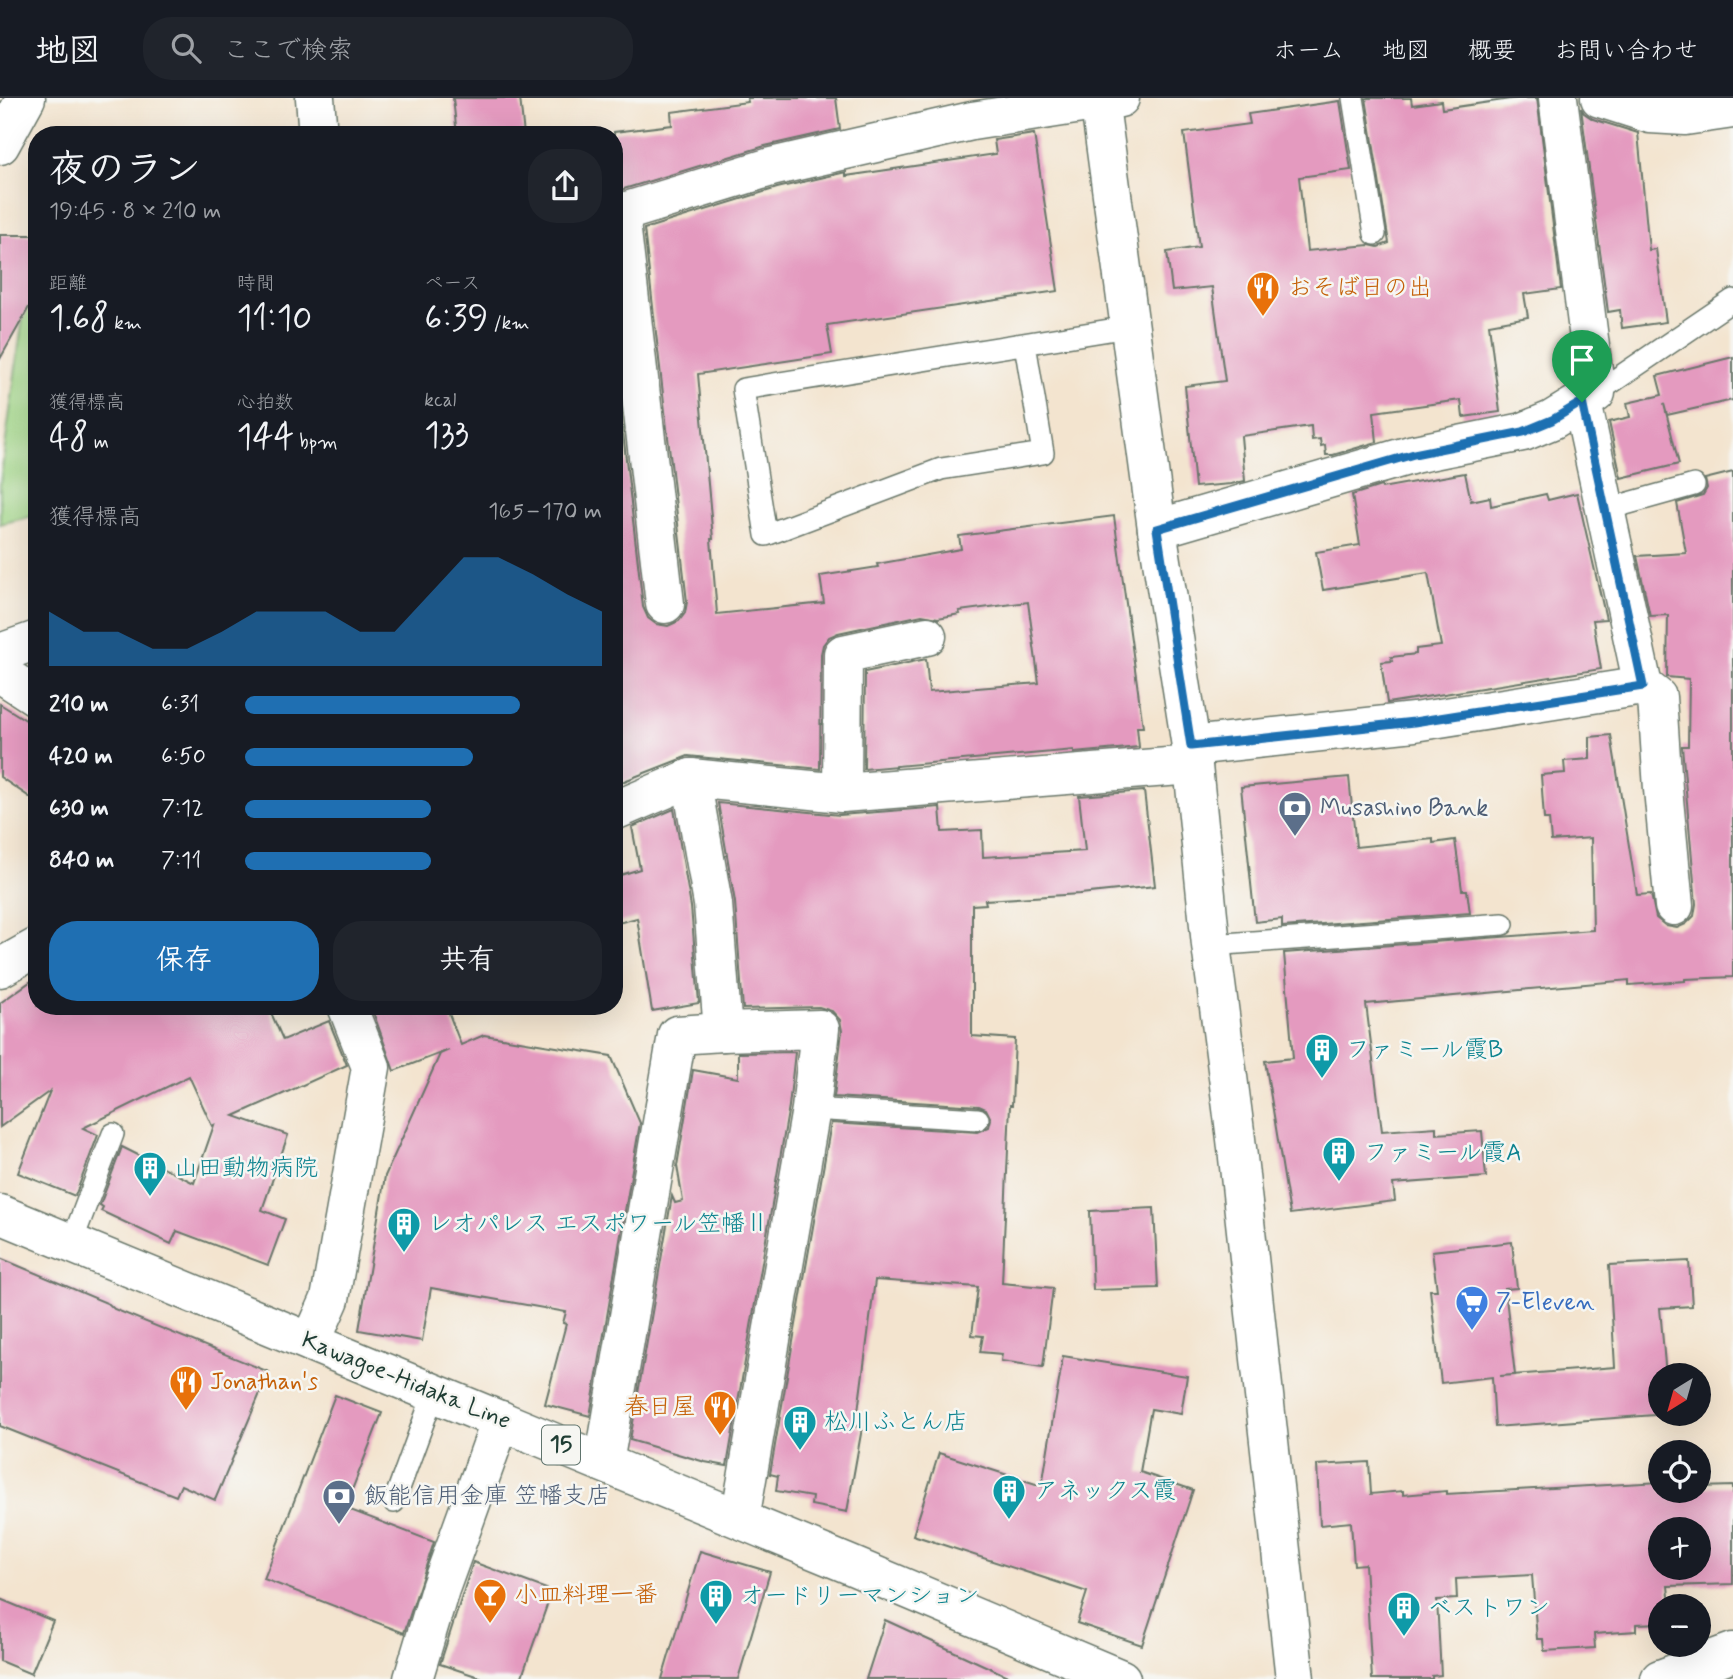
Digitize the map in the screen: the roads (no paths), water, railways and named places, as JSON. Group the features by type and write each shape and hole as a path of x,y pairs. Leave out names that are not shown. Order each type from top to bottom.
{"street":[{"path":"0,100 27,98"},
{"path":"0,145 27,98"},
{"path":"314,98 317,126"},
{"path":"1558,98 1589,397 1604,510 1643,686 1657,697 1674,906"},
{"path":"1600,98 1650,114 1685,117 1733,109"},
{"path":"623,213 771,167 972,121 1106,99 1128,327 1192,756 1295,1679"},
{"path":"623,264 665,604"},
{"path":"1157,529 1414,454 1523,432 1552,420 1589,397"},
{"path":"842,793 844,654 927,636"},
{"path":"0,653 28,643"},
{"path":"0,673 28,691"},
{"path":"623,807 691,778 842,793 1192,756 1643,686"},
{"path":"691,778 713,904 723,1032"},
{"path":"0,968 28,952"},
{"path":"311,1342 330,1299 371,1067 351,1015"},
{"path":"604,1463 677,1035 820,1029 811,1109 740,1519"},
{"name":"Kawagoe-Hidaka Line","path":"0,1214 1121,1679"},
{"path":"413,1679 440,1589 501,1420"},
{"path":"1660,1679 1733,1652"}],"lane":[{"path":"1353,98 1375,234"},
{"path":"1589,397 1733,300"},
{"path":"1025,344 1042,453 941,469 766,535 743,389 1128,327"},
{"path":"1604,510 1694,485"},
{"path":"1211,945 1503,923"},
{"path":"811,1109 978,1119"},
{"path":"71,1244 113,1134"},
{"path":"394,1502 434,1393"}],"place":[{"name":"おそば日の出","path":"1263,318"},
{"name":"Musashino Bank","path":"1295,838"},
{"name":"ファミール霞B","path":"1322,1080"},
{"name":"ファミール霞A","path":"1339,1183"},
{"name":"山田動物病院","path":"150,1198"},
{"name":"レオパレス エスポワール笠幡Ⅱ","path":"404,1254"},
{"name":"7-Eleven","path":"1472,1332"},
{"name":"Jonathan's","path":"186,1412"},
{"name":"春日屋","path":"720,1437"},
{"name":"松川ふとん店","path":"800,1452"},
{"name":"アネックス霞","path":"1009,1521"},
{"name":"飯能信用金庫 笠幡支店","path":"339,1526"},
{"name":"小皿料理一番","path":"490,1625"},
{"name":"オードリーマンション","path":"716,1626"},
{"name":"ベストワン","path":"1404,1638"}]}
